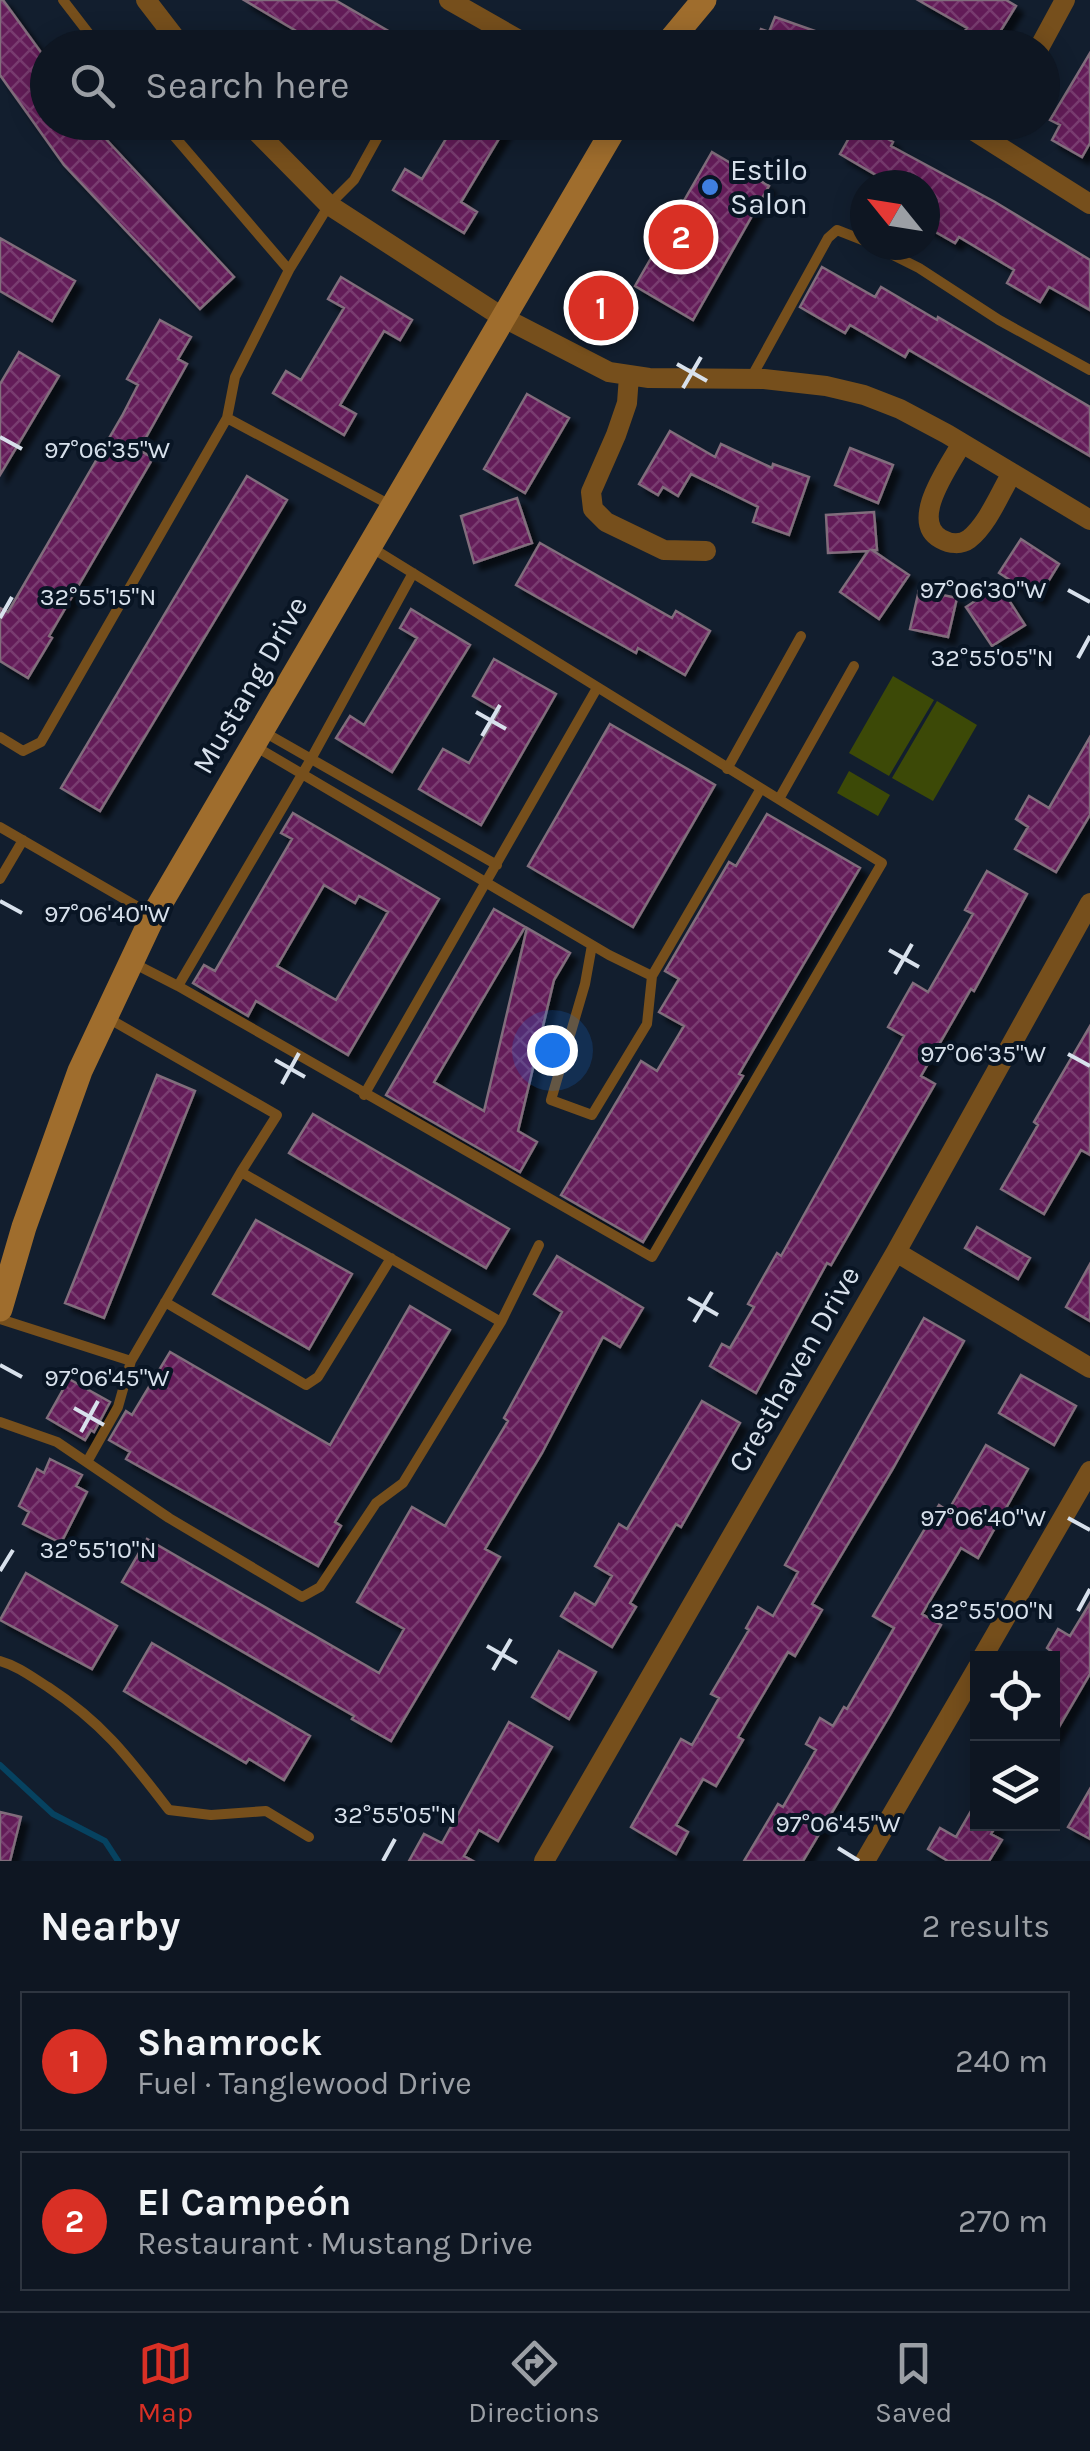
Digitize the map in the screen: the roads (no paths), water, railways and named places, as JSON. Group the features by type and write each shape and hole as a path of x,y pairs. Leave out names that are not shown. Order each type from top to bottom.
{"main road":[{"path":"679,30 704,0"},
{"name":"Mustang Drive","path":"0,1309 4,1276 53,1142 105,1016 153,916 607,140"}],"street":[{"path":"146,0 169,30"},
{"path":"450,0 502,30"},
{"path":"1048,30 1065,0"},
{"path":"264,140 328,205 502,317 608,372 750,379 826,386 864,395 900,409 962,443 1090,520"},
{"path":"1004,140 1090,204"},
{"path":"629,376 616,435 591,492 593,509 606,522 664,550 706,551"},
{"path":"962,443 933,496 927,519 934,535 949,544 967,541 980,527 1012,473"},
{"name":"Cresthaven Drive","path":"544,1861 896,1252 1090,903"},
{"path":"896,1252 1090,1368"},
{"path":"986,1651 1090,1471"},
{"path":"866,1861 970,1681"}],"lane":[{"path":"63,0 86,30"},
{"path":"177,140 289,270"},
{"path":"0,737 23,752 42,742 226,418 235,376 289,270 328,205 354,180 376,140"},
{"path":"750,379 828,238 837,230 850,235"},
{"path":"904,260 1090,370"},
{"path":"226,418 392,506"},
{"path":"130,962 652,1257 882,863 369,546"},
{"path":"178,986 311,759 413,573"},
{"path":"727,769 801,636"},
{"path":"779,799 854,666"},
{"path":"364,1094 597,688"},
{"path":"256,737 311,759 497,866"},
{"path":"256,737 300,773 592,945 652,976"},
{"path":"592,945 585,984 551,1100 592,1114 647,1024 652,976 760,790"},
{"path":"0,827 153,916"},
{"path":"0,879 22,840"},
{"path":"87,1462 118,1407 131,1360 277,1115 105,1016"},
{"path":"241,1172 501,1322"},
{"path":"0,1422 57,1442 169,1518 302,1597 320,1587 376,1503 403,1482 501,1322 539,1245"},
{"path":"165,1302 306,1386 318,1377 391,1258"},
{"path":"0,1319 131,1360"},
{"path":"0,1661 13,1664 86,1715 120,1745 169,1810 211,1814 266,1811 308,1837"}],"waterway":[{"path":"0,1765 53,1814 105,1841 118,1861"}],"place":[{"name":"Estilo Salon","path":"710,187"},
{"name":"El Campeón","path":"681,237"},
{"name":"Shamrock","path":"601,308"}]}
